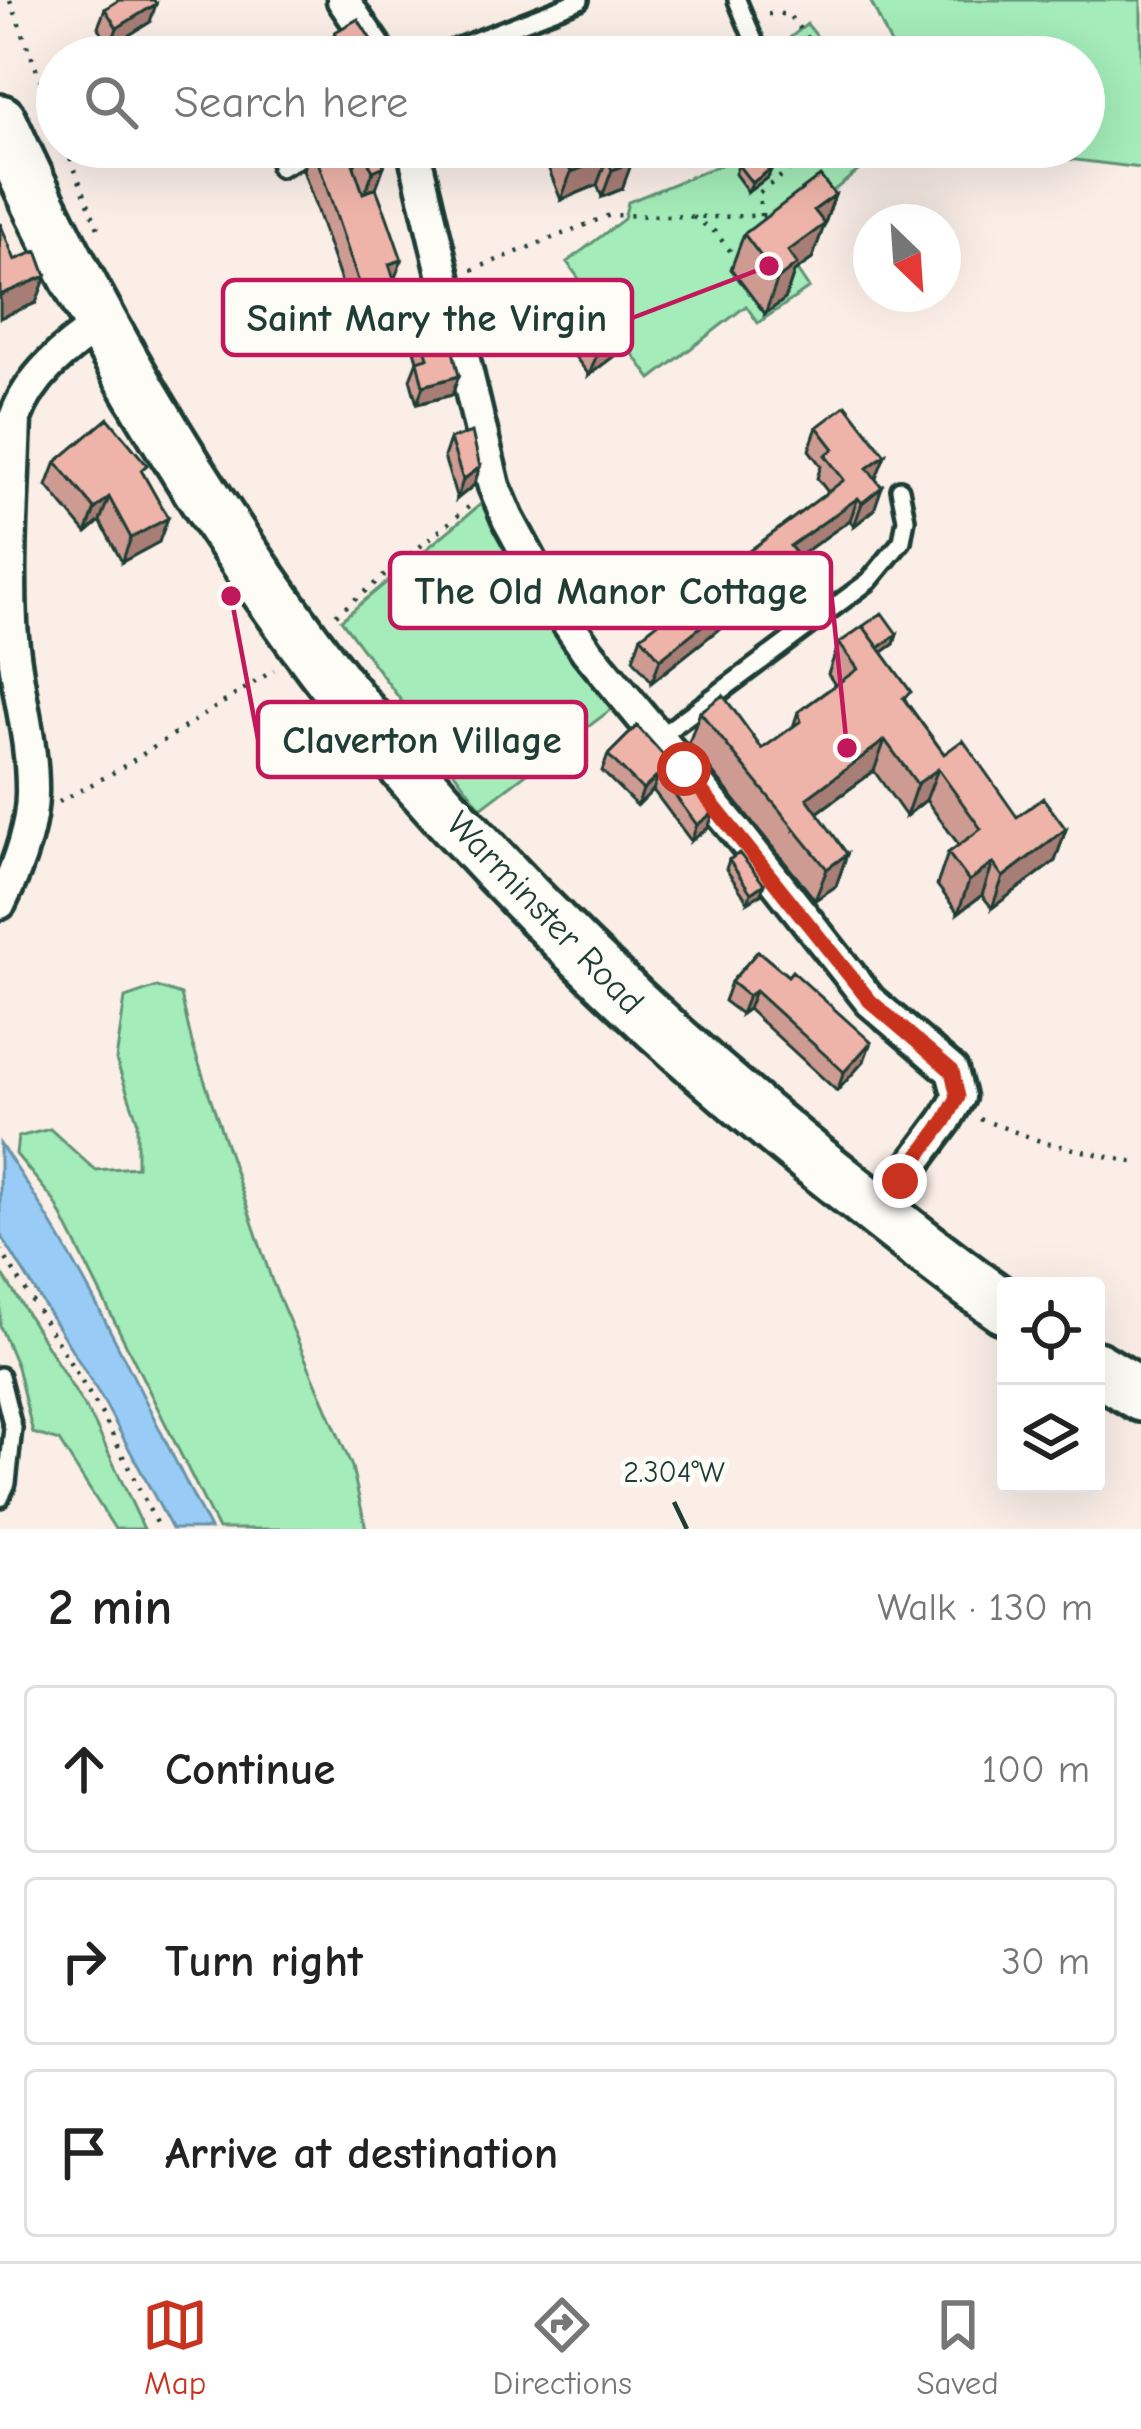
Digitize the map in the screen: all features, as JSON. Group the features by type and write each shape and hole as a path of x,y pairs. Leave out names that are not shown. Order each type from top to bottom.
{"highway":[{"name":"Warminster Road","path":"0,121 100,324 199,492 302,640 373,730 511,884 630,1003 789,1142 997,1301"},
{"path":"1105,1373 1141,1395"}],"street":[{"path":"343,0 368,36"},
{"path":"418,168 494,486 551,598 587,651 870,1001 952,1071 958,1097 878,1211"},
{"path":"0,903 14,874 33,790 10,618 15,418 22,399 41,375 66,348 100,324"}],"lane":[{"path":"487,36 580,0"},
{"path":"737,0 752,36"},
{"path":"658,738 869,581 902,541 906,519 900,489"},
{"path":"0,1376 13,1428 7,1483 0,1498"}],"path":[{"path":"10,0 36,68"},
{"path":"745,18 788,14 805,36"},
{"path":"75,168 105,243"},
{"path":"761,216 759,193 792,168"},
{"path":"438,246 473,271 610,215 777,215 783,219"},
{"path":"693,217 715,232 739,262"},
{"path":"334,616 494,486"},
{"path":"49,808 118,770 277,668"},
{"path":"952,1108 1043,1142 1141,1164"},
{"path":"0,1249 103,1416 159,1529"}],"green space":[{"path":"870,0 1141,0 1141,168 1105,164 1105,36 887,36"},
{"path":"807,24 817,36 792,36"},
{"path":"713,168 862,168 808,211 802,245 812,259 797,270 809,288 758,323 746,306 651,379 567,262 624,219 628,202"},
{"path":"482,503 617,705 481,808 341,620"},
{"path":"157,987 181,995 192,1043 272,1281 352,1467 366,1529 218,1529 55,1202 16,1154 18,1137 50,1129 95,1170 137,1167 137,1120 116,1060 125,998"},
{"path":"0,1270 95,1424 144,1529 115,1529 59,1441 33,1433 17,1367 0,1326"}],"water":[{"path":"0,1144 86,1284 210,1529 172,1529 103,1400 0,1234"}],"building":[{"path":"119,0 154,0 156,4 117,28 105,9"},
{"path":"358,19 369,36 337,36 335,32"},
{"path":"320,168 354,168 363,193 376,188 402,260 389,264 403,307 371,318"},
{"path":"740,168 772,168 752,183"},
{"path":"820,176 835,195 814,210 825,224 788,251 797,264 778,279 744,234"},
{"path":"0,223 15,260 37,251 46,276 0,295"},
{"path":"440,297 459,376 423,386 417,361 428,358 414,305"},
{"path":"580,300 600,325 611,317 625,335 596,357 563,313"},
{"path":"846,405 885,455 867,468 882,487 862,503 858,498 790,546 795,552 660,659 641,636 715,578 721,585 733,575 728,567 844,480 825,455 834,449 817,427"},
{"path":"108,418 147,465 141,470 168,518 131,538 109,497 95,509 56,462"},
{"path":"472,432 480,467 463,480 450,439"},
{"path":"882,613 897,634 879,648 863,626"},
{"path":"863,626 911,692 903,698 944,754 963,740 1017,817 1043,798 1066,829 1003,877 993,863 969,881 948,853 981,829 938,769 917,784 885,740 807,798 847,854 827,869 700,712 723,695 762,749 801,721 798,712 858,669 839,643"},
{"path":"637,726 714,812 697,825 659,774 643,790 608,755"},
{"path":"739,853 764,884 751,893 729,860"},
{"path":"758,951 788,976 792,971 871,1042 844,1072 755,991 748,996 731,982"}],"place":[{"name":"Saint Mary the Virgin","path":"769,266"},
{"name":"Claverton Village","path":"231,596"},
{"name":"The Old Manor Cottage","path":"847,748"}],"route":[{"path":"684,769 870,1001 952,1071 958,1097 900,1181"}]}
